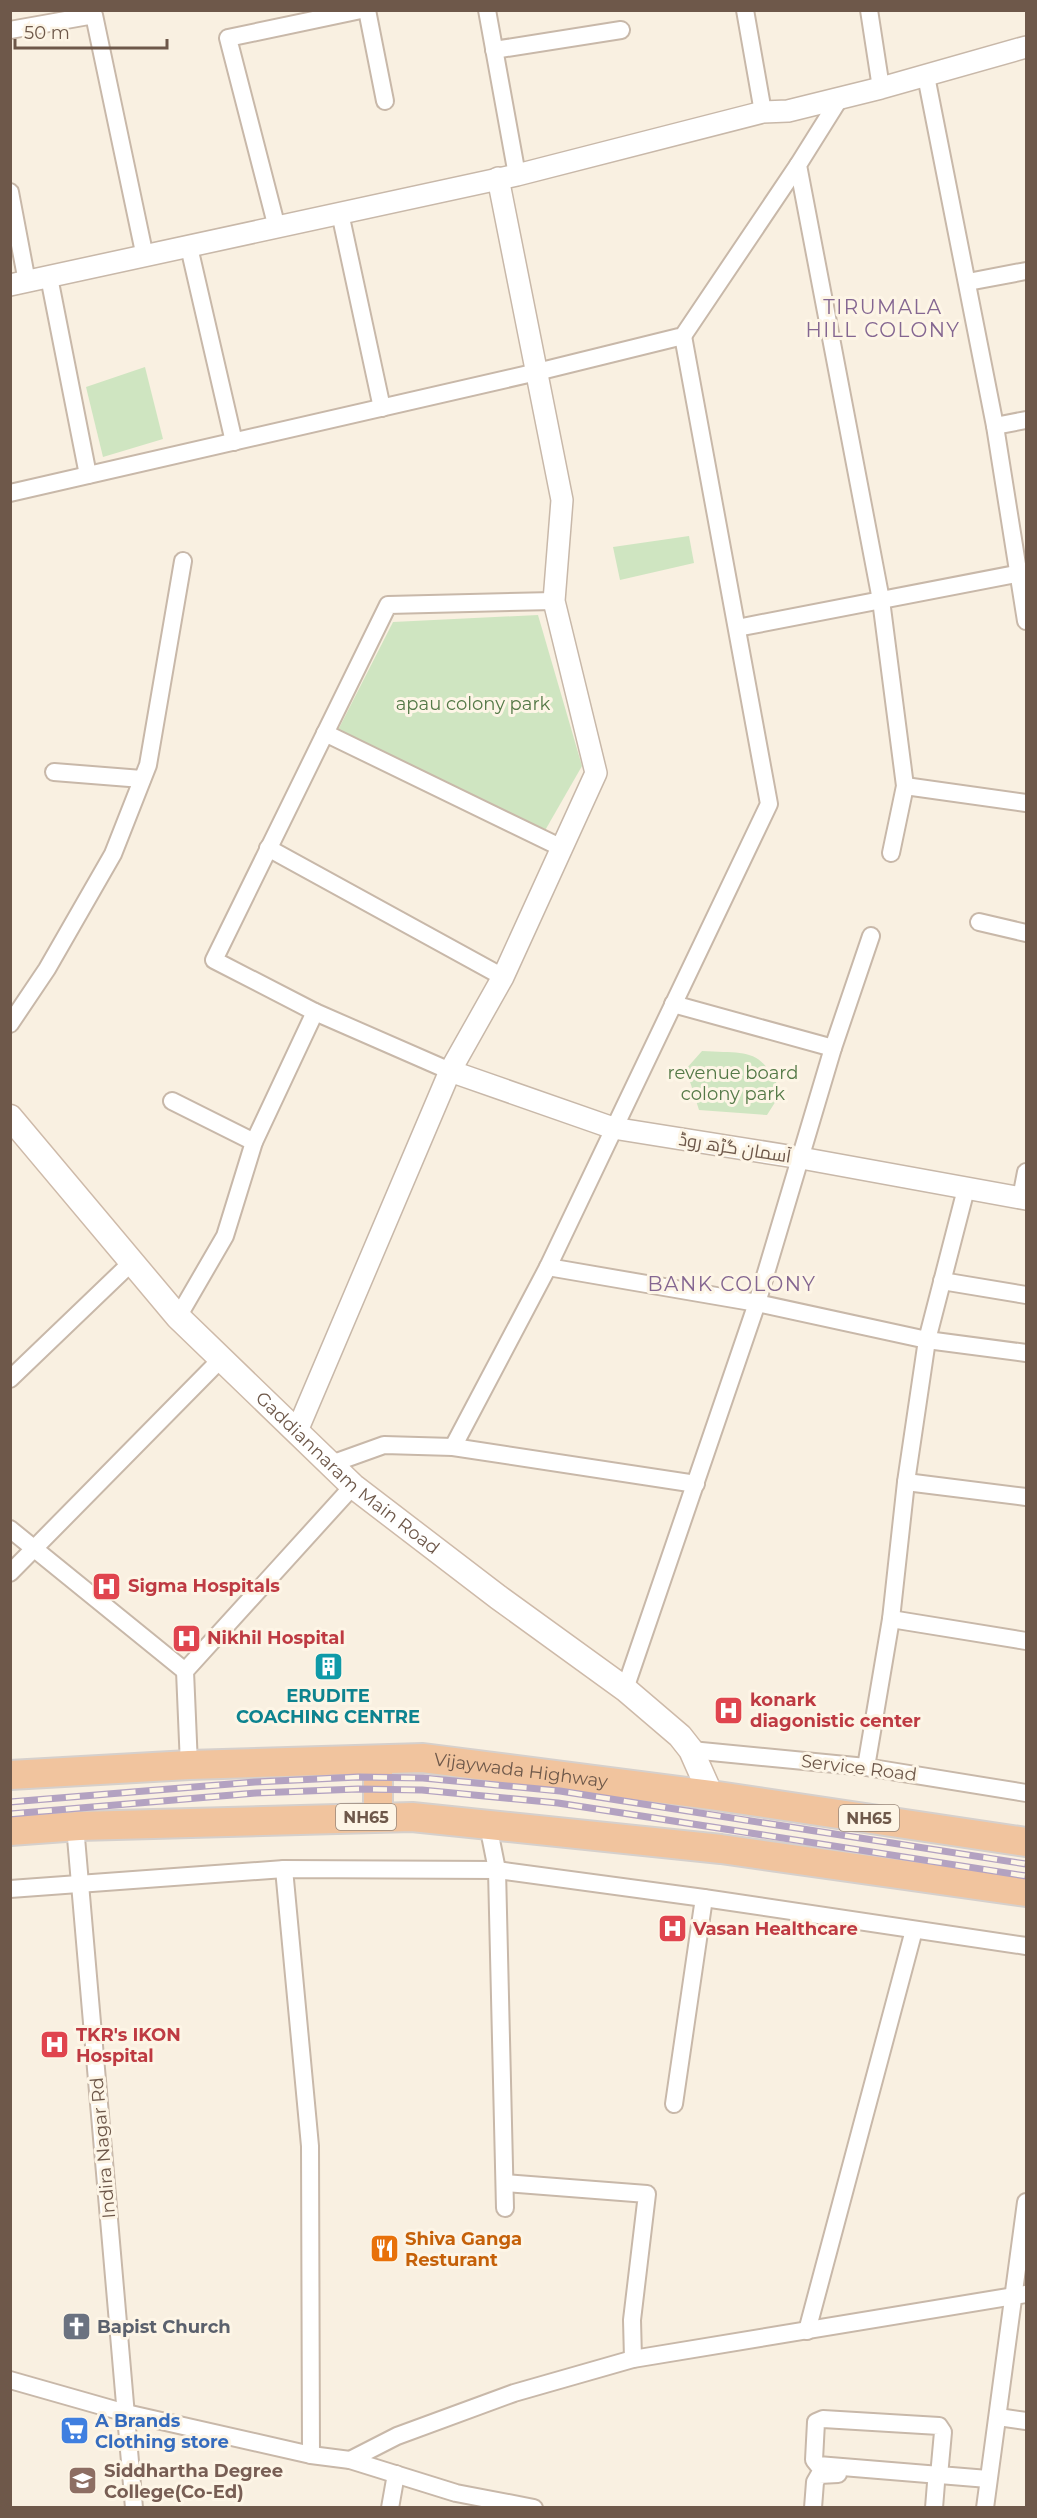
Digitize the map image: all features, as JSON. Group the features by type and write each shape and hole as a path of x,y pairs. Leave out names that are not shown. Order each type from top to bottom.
{"highway":[{"name":"Vijaywada Highway","path":"10,1775 189,1765 423,1758 711,1795 1026,1842"},
{"path":"378,1761 378,1816"},
{"name":"NH65","path":"10,1831 75,1826 378,1816 412,1817 721,1849 1026,1893"}],"main road":[{"name":"Gaddiannaram Main Road","path":"10,1117 178,1317 353,1486 498,1597 624,1689 680,1736 690,1750 711,1795"}],"street":[{"path":"277,228 228,38 361,10"},
{"path":"367,10 385,101"},
{"path":"297,1431 450,1071 503,977 596,773 554,601 562,500 537,372 508,176 494,50 487,10"},
{"path":"745,10 763,112"},
{"path":"869,10 881,88"},
{"path":"10,30 94,15 145,256"},
{"path":"494,50 621,30"},
{"path":"10,192 19,284 508,176 763,112 788,111 926,76 1026,47"},
{"path":"926,76 1023,572 1026,621"},
{"path":"10,493 537,372 683,336 798,165 840,98"},
{"path":"798,165 881,600 905,786 891,853"},
{"path":"340,213 382,408"},
{"path":"189,247 234,442"},
{"path":"968,282 1026,271"},
{"path":"49,278 88,475"},
{"path":"453,1447 549,1267 769,804 683,336"},
{"path":"995,426 1026,420"},
{"path":"10,1024 47,969 113,854 148,765 183,561"},
{"path":"736,628 1023,572"},
{"path":"450,1071 315,1012 214,960 388,605 554,601"},
{"path":"325,733 562,848"},
{"path":"54,772 142,779"},
{"path":"905,786 1026,803"},
{"path":"268,849 503,977"},
{"path":"979,922 1026,933"},
{"path":"624,1689 757,1303 833,1048 871,936"},
{"path":"673,1004 833,1048"},
{"path":"178,1317 225,1236 254,1142 315,1012"},
{"name":"آسمان گڑھ روڈ","path":"450,1071 614,1128 801,1158 1024,1198"},
{"path":"172,1101 254,1142"},
{"path":"1024,1198 1026,1172"},
{"path":"866,1767 891,1619 906,1482 927,1340 966,1189"},
{"path":"10,1379 132,1262"},
{"path":"549,1267 757,1303 927,1340 1026,1353"},
{"path":"942,1281 1026,1295"},
{"path":"10,1573 222,1358"},
{"path":"330,1464 384,1445 453,1447 696,1484"},
{"path":"906,1482 1026,1497"},
{"path":"189,1765 185,1671 353,1486"},
{"path":"10,1529 185,1671"},
{"path":"891,1619 1026,1641"},
{"name":"Service Road","path":"690,1750 866,1767 1026,1793"},
{"path":"488,1825 497,1870 505,2208"},
{"name":"Indira Nagar Rd","path":"75,1826 134,2508"},
{"path":"284,1869 310,2146 312,2455"},
{"path":"10,1889 284,1869 497,1870 1026,1946"},
{"path":"674,2104 704,1898"},
{"path":"807,2331 914,1930"},
{"path":"506,2183 647,2194 632,2320 633,2359"},
{"path":"985,2508 998,2417 1020,2295 1026,2202"},
{"path":"350,2460 398,2436 514,2393 633,2359 1020,2295"},
{"path":"10,2380 126,2413 312,2455 350,2460 456,2493 534,2508"},
{"path":"998,2417 1026,2421"},
{"path":"934,2508 938,2479 943,2432 939,2426 823,2419 816,2422 814,2460 818,2465 938,2479 987,2484"},
{"path":"813,2508 815,2482 819,2475 828,2473 938,2479"},
{"path":"390,2508 396,2474"}],"green space":[{"path":"145,367 163,439 103,457 86,387"},
{"path":"689,536 694,563 620,580 613,547"},
{"name":"apau colony park","path":"538,615 582,766 543,834 338,730 393,622"},
{"name":"revenue board colony park","path":"702,1051 741,1053 759,1060 767,1067 781,1093 767,1115 699,1110 686,1069"}],"railway":[{"path":"10,1802 255,1782 358,1777 423,1778 560,1791 1026,1864"},
{"path":"10,1814 256,1793 358,1789 422,1790 558,1803 1026,1876"}],"place":[{"name":"Sigma Hospitals","path":"107,1586"},
{"name":"Nikhil Hospital","path":"186,1638"},
{"name":"ERUDITE COACHING CENTRE","path":"328,1667"},
{"name":"konark diagonistic center","path":"729,1710"},
{"name":"Vasan Healthcare","path":"672,1929"},
{"name":"TKR's IKON Hospital","path":"55,2045"},
{"name":"Shiva Ganga Resturant","path":"384,2249"},
{"name":"Bapist Church","path":"76,2327"},
{"name":"A Brands Clothing store","path":"74,2431"},
{"name":"Siddhartha Degree College(Co-Ed)","path":"83,2481"}],"district":[{"name":"TIRUMALA HILL COLONY","path":"883,318"},
{"name":"BANK COLONY","path":"732,1284"}]}
